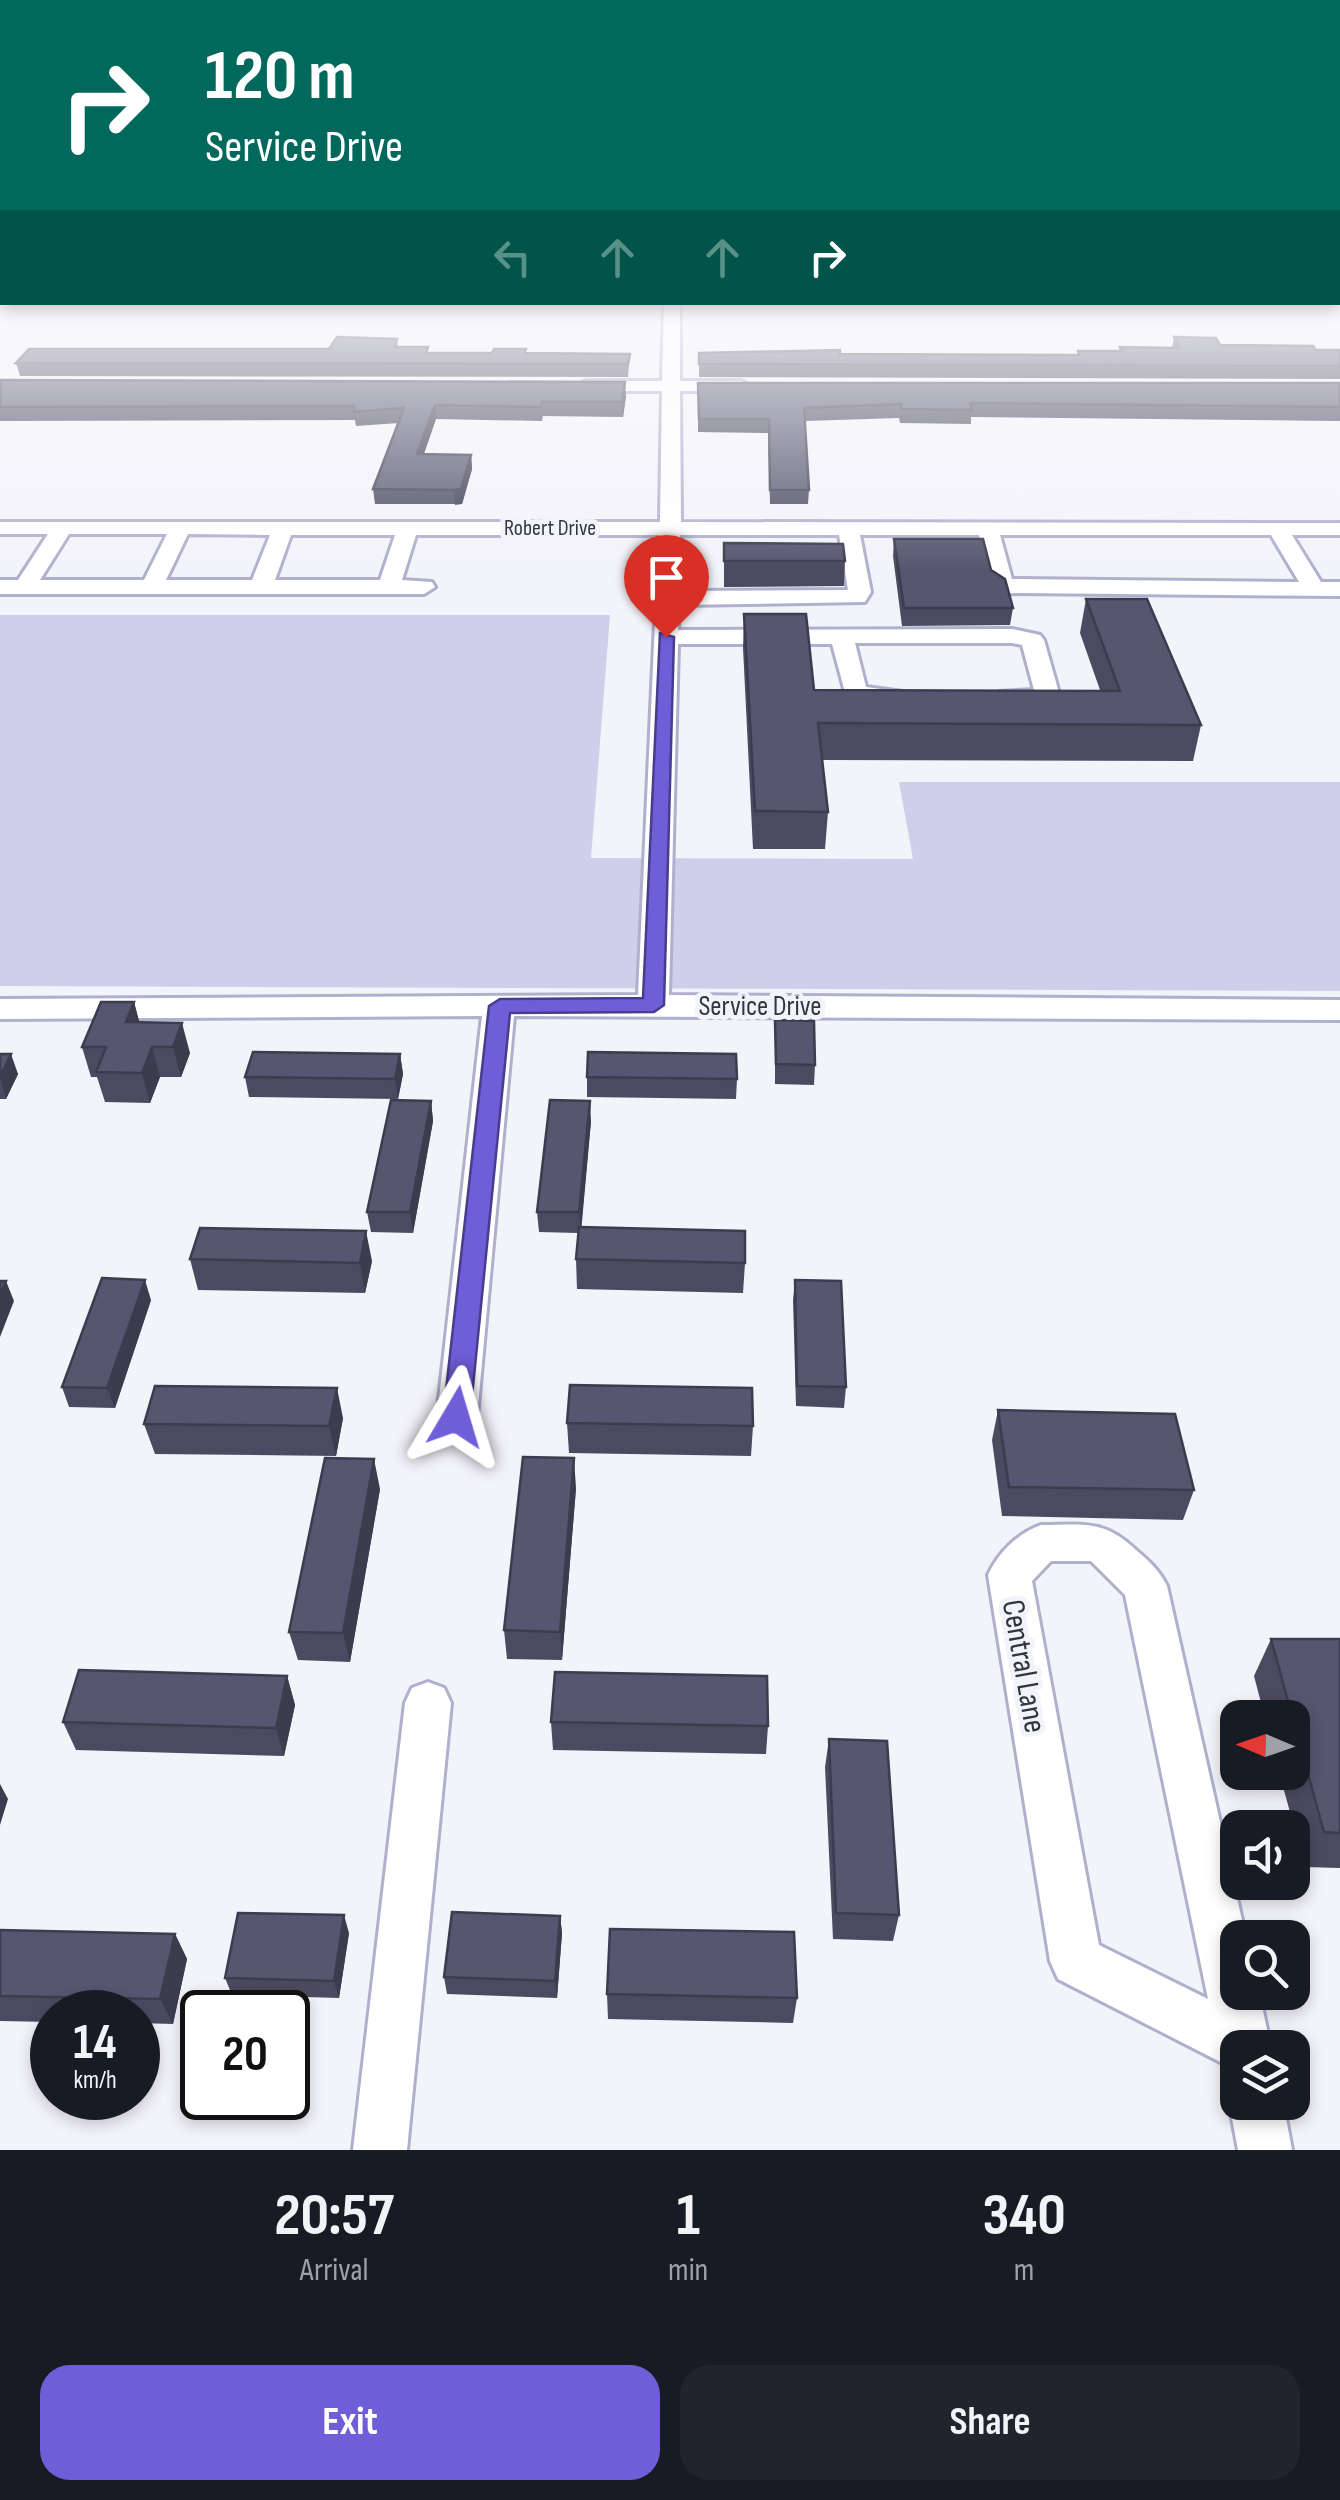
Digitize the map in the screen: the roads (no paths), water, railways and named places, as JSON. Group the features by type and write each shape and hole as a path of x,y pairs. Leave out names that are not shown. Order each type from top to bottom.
{"street":[{"path":"654,1005 672,369"},
{"path":"573,386 770,386"},
{"name":"Robert Drive","path":"0,528 1340,529"},
{"path":"25,587 63,528"},
{"path":"152,587 181,528"},
{"path":"261,587 283,528"},
{"path":"389,587 408,528"},
{"path":"668,598 857,598 860,592 848,528"},
{"path":"988,528 1003,586 1340,589"},
{"path":"1278,529 1314,588"},
{"path":"0,587 424,587"},
{"path":"842,636 855,691 873,697 910,697"},
{"path":"666,637 1012,636 1032,640 1047,692 1039,697 984,697"},
{"name":"Service Drive","path":"0,1009 654,1005 1340,1010"},
{"path":"456,1417 500,1006"},
{"name":"Central Lane","path":"1040,1543 1100,1543 1144,1586 1244,2046 1076,1961 1009,1576 1040,1543"},
{"path":"380,2150 428,1703"},
{"path":"1259,2120 1265,2150"}]}
